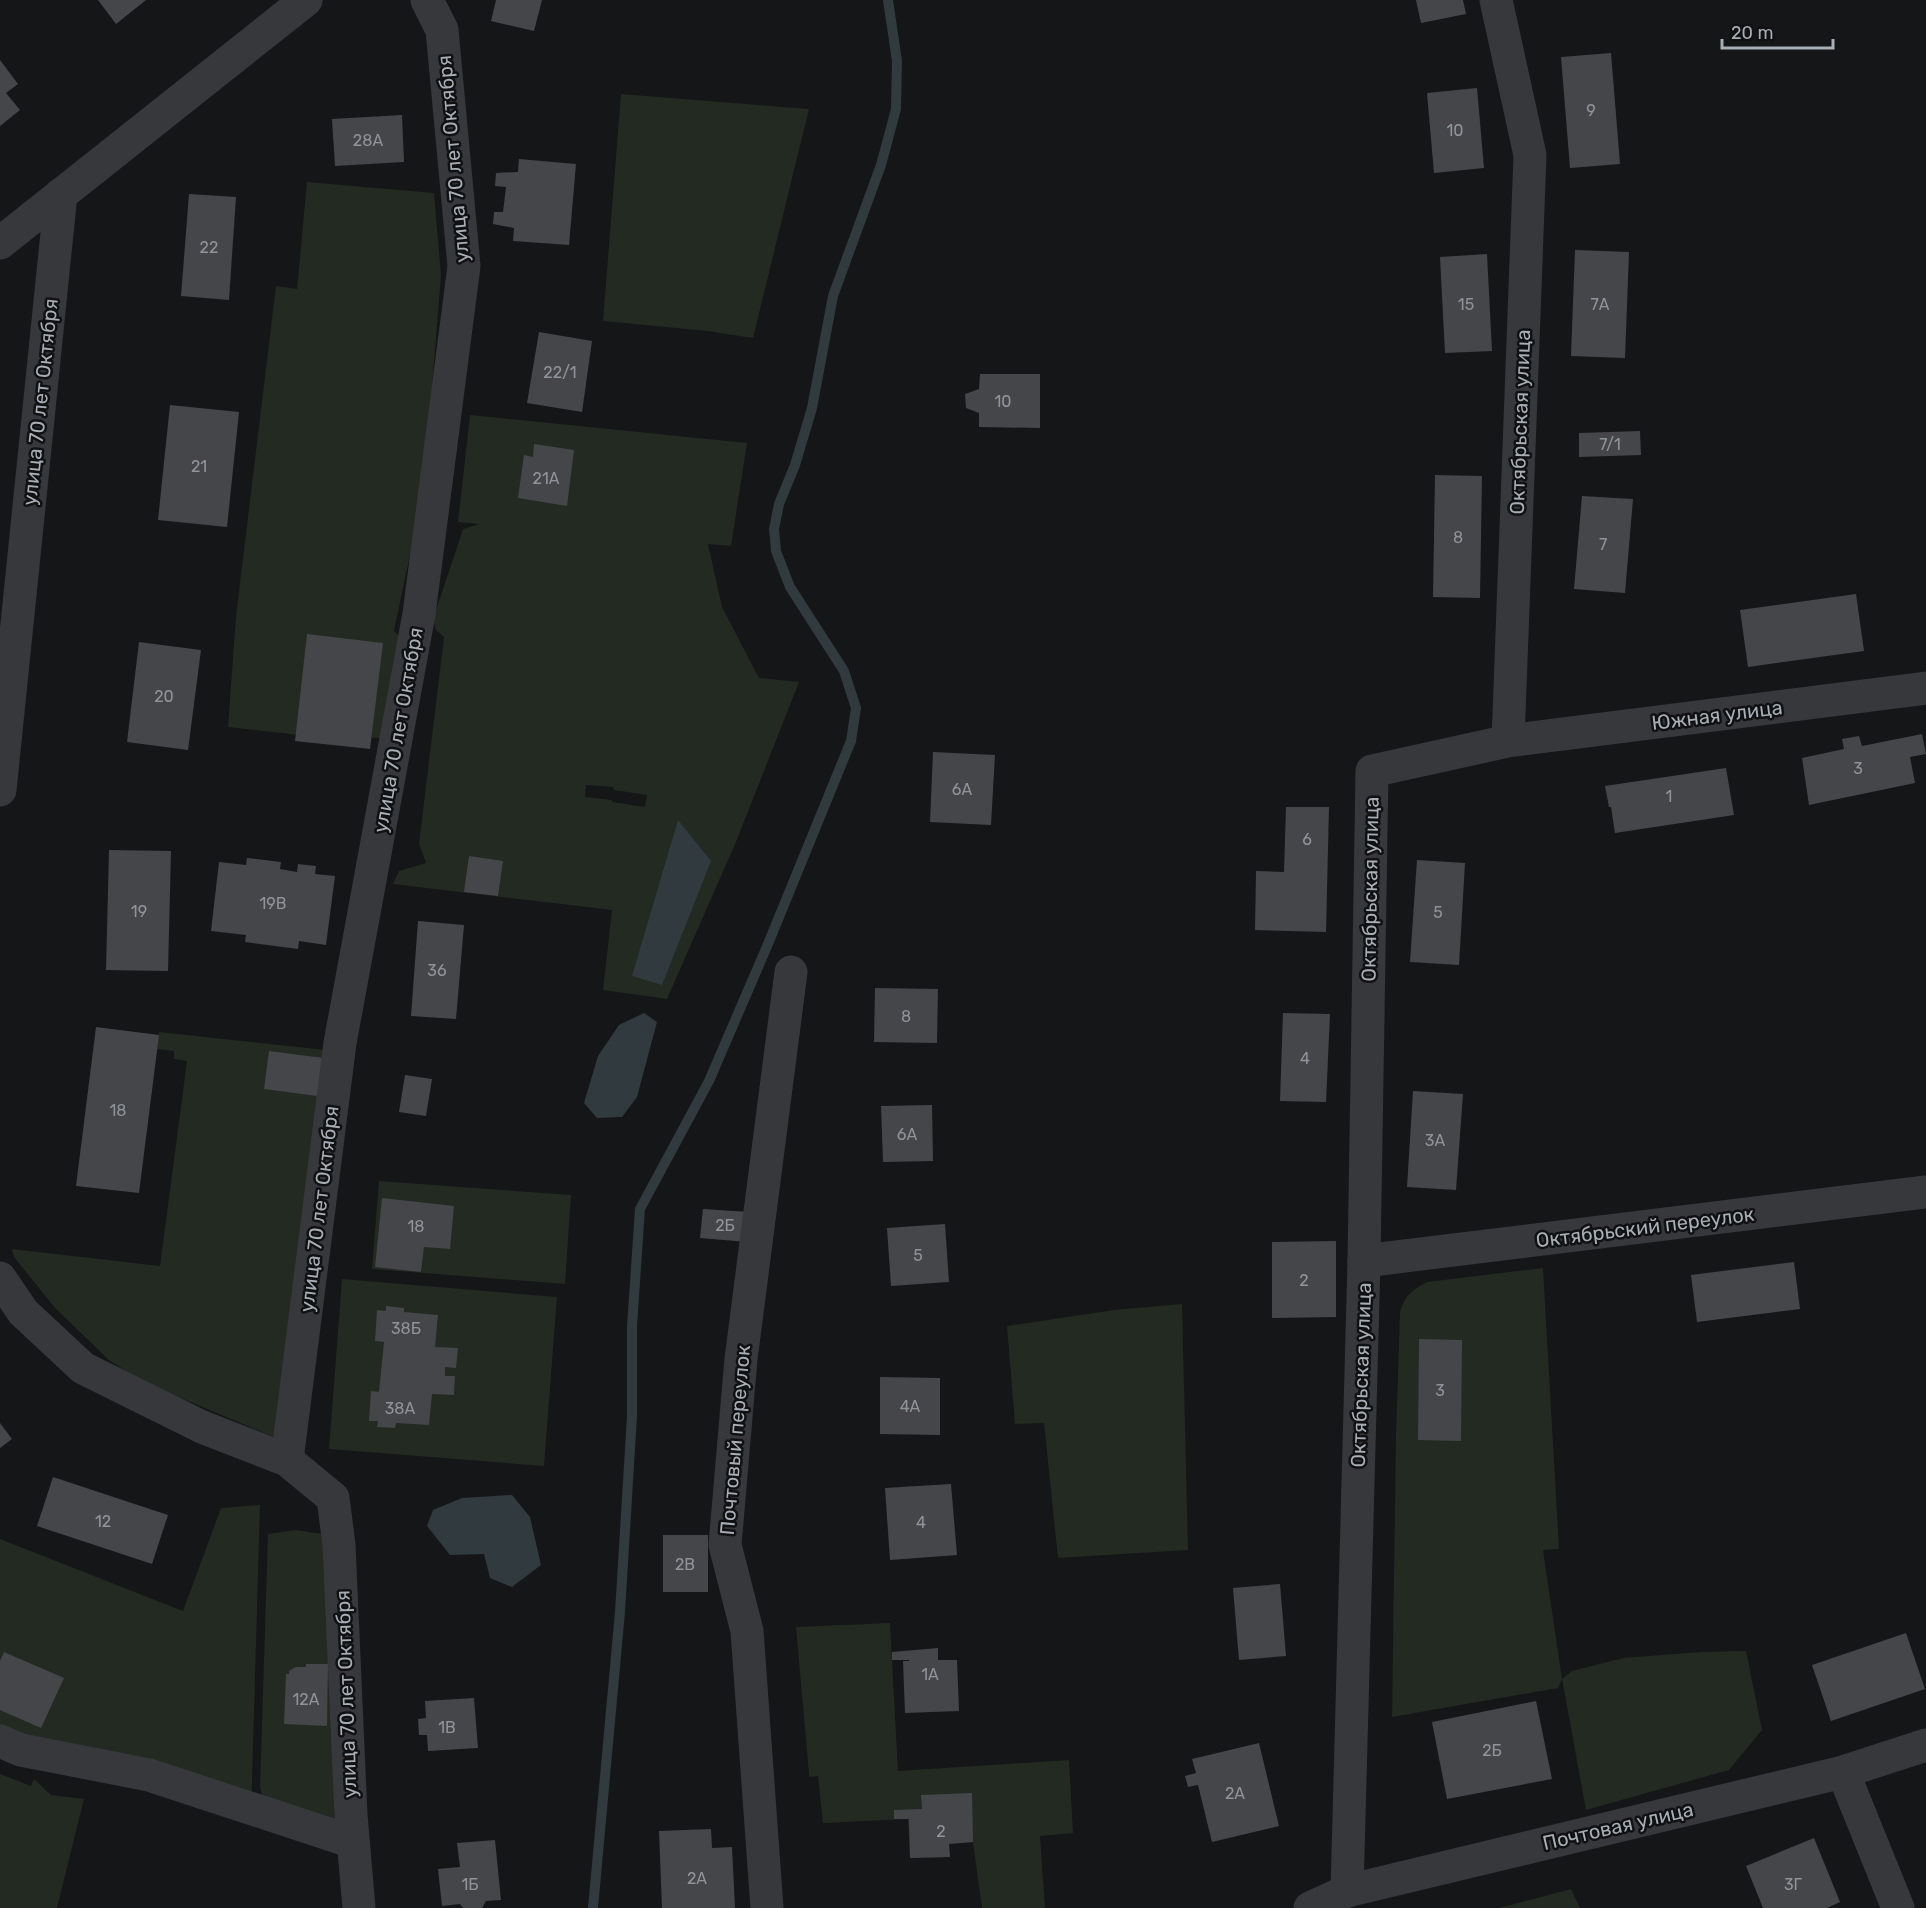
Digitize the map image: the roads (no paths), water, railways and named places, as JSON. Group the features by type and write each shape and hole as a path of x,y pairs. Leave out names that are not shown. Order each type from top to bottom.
{"street":[{"path":"0,243 306,0"},
{"name":"улица 70 лет Октября","path":"287,1460 340,1043 419,614 464,266 442,30 427,0"},
{"name":"Октябрьская улица","path":"1347,1891 1364,1261 1372,771 1508,741 1530,155 1496,0"},
{"name":"улица 70 лет Октября","path":"0,790 61,194"},
{"name":"Южная улица","path":"1508,741 1926,688"},
{"name":"Почтовый переулок","path":"767,1908 747,1631 725,1545 741,1359 791,972"},
{"name":"Октябрьский переулок","path":"1364,1261 1926,1192"},
{"name":"улица 70 лет Октября","path":"0,1278 23,1312 82,1368 202,1427 287,1460 333,1498 339,1545 353,1842 359,1908"},
{"path":"0,1741 21,1750 149,1775 353,1842"},
{"name":"Почтовая улица","path":"1310,1908 1347,1891 1843,1772 1926,1745"},
{"path":"1843,1772 1898,1908"}],"waterway":[{"path":"593,1908 620,1612 632,1416 632,1326 640,1209 709,1081 851,741 856,708 844,671 790,587 776,551 774,529 779,504 795,465 812,408 833,296 881,165 896,109 897,61 888,0"}]}
